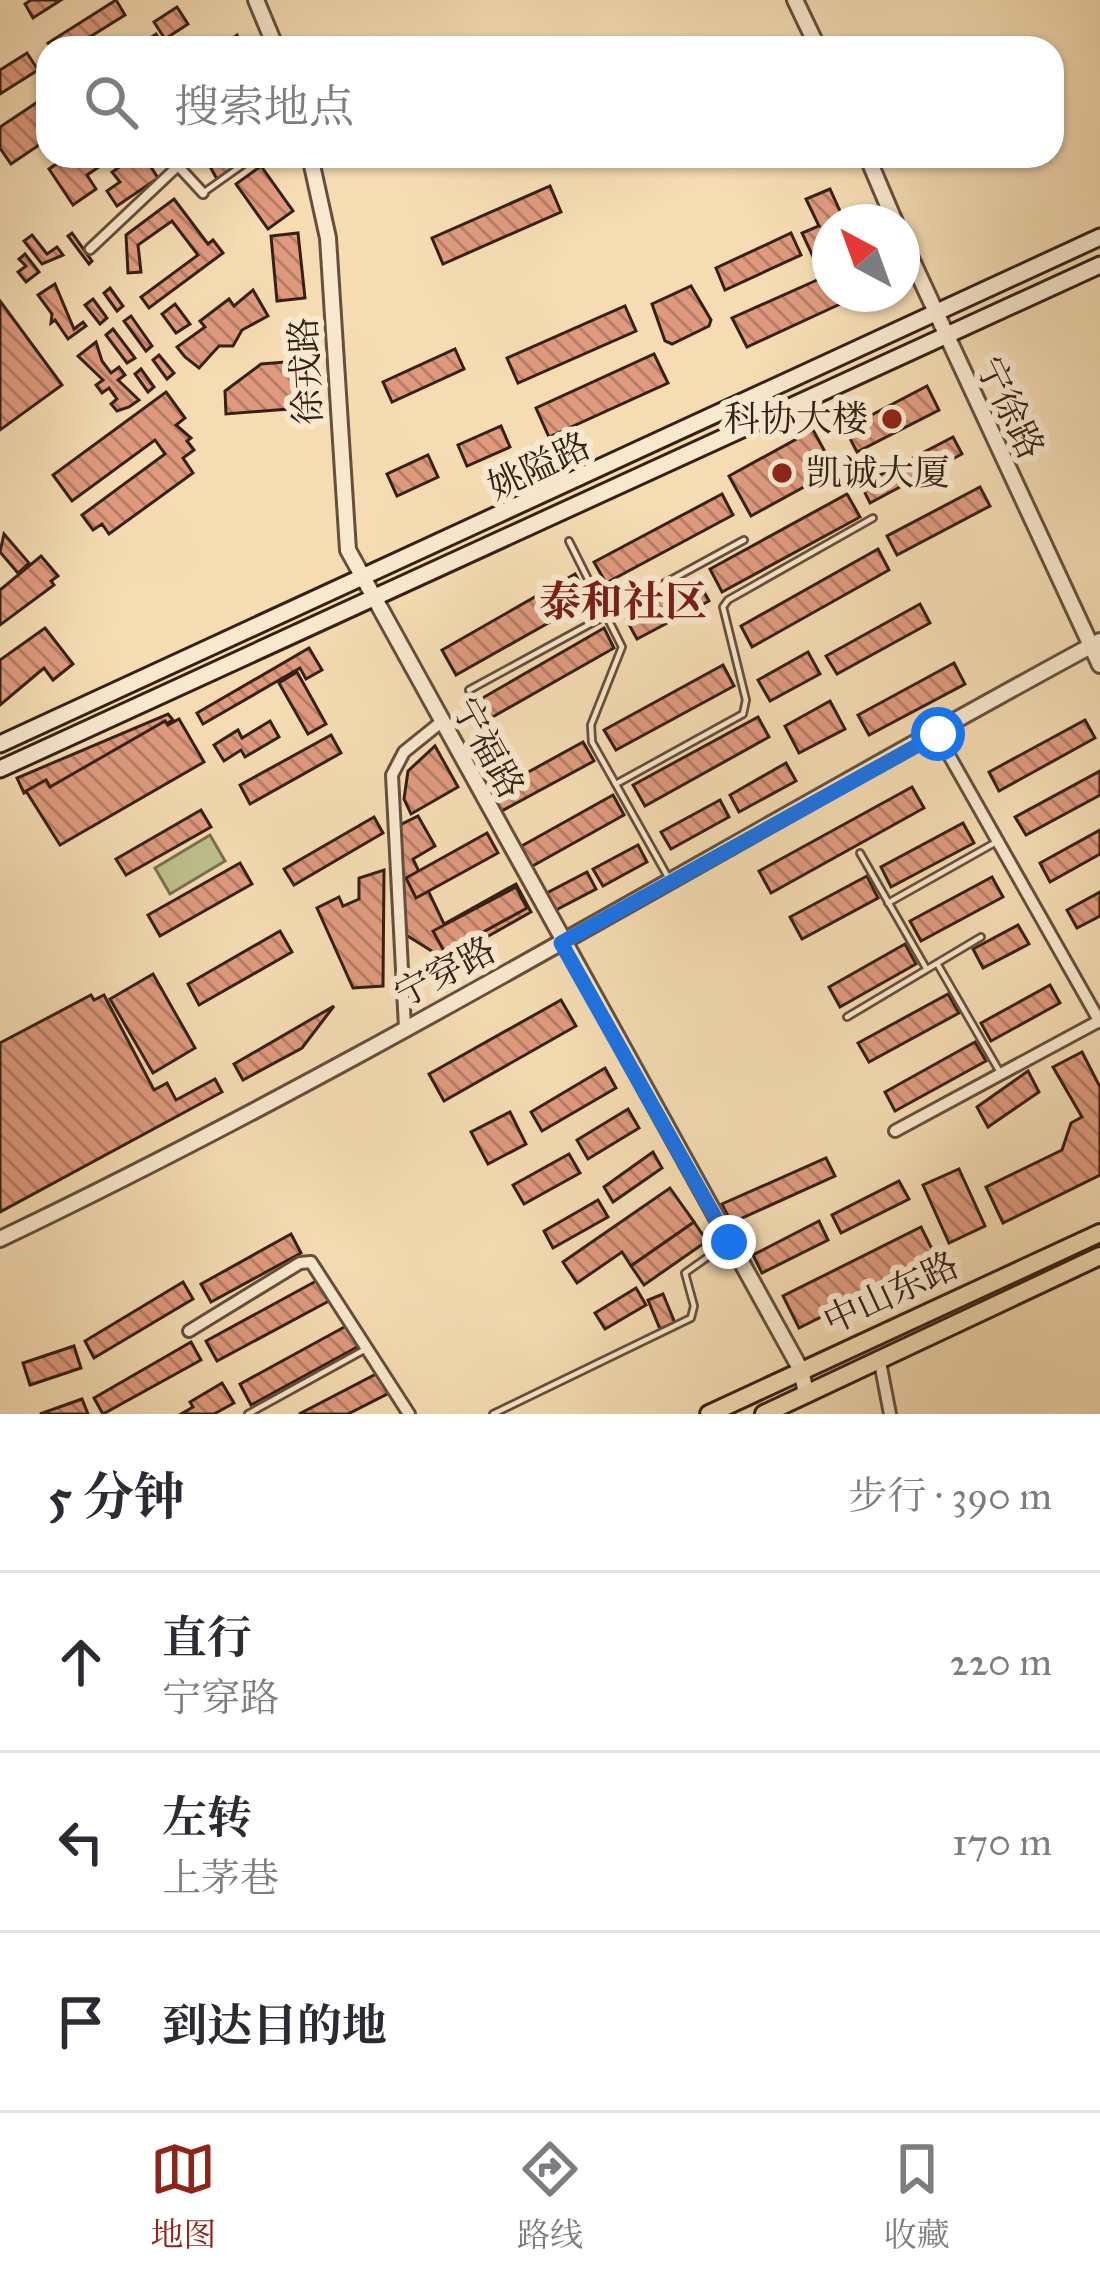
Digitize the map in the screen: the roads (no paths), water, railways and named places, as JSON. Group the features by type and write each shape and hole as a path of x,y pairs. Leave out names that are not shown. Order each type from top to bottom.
{"main road":[{"name":"姚隘路","path":"0,744 1100,237"},
{"name":"姚隘路","path":"0,769 945,341 1100,266"},
{"name":"中山东路","path":"709,1414 1100,1232"},
{"name":"中山东路","path":"764,1414 1100,1256"}],"street":[{"path":"256,0 271,36"},
{"path":"795,0 812,36"},
{"path":"90,249 176,168"},
{"path":"181,168 203,194"},
{"name":"徐戎路","path":"313,168 328,238 343,521 362,581"},
{"path":"872,168 887,204"},
{"name":"宁徐路","path":"920,282 1095,643 1100,665"},
{"name":"宁福路","path":"362,581 801,1370 806,1393"},
{"name":"宁穿路","path":"0,1239 116,1184 405,1028 1095,643"},
{"path":"405,1028 392,775 413,742 440,723"},
{"path":"895,1131 1100,1021 938,734"},
{"path":"189,1331 300,1263 311,1262 409,1414"},
{"path":"879,1357 890,1414"}],"lane":[{"path":"203,194 239,168"},
{"path":"616,784 743,714 746,700 722,607 728,600 873,518"},
{"path":"469,690 743,540"},
{"path":"569,542 622,647 590,734 671,882"},
{"path":"889,903 998,841"},
{"path":"860,854 927,969"},
{"path":"847,1017 981,937"},
{"path":"937,963 1001,1074"},
{"path":"493,1414 691,1318 685,1273 729,1242"},
{"path":"248,1414 370,1347"}],"place":[{"name":"科协大楼","path":"892,419"},
{"name":"凯诚大厦","path":"782,473"}],"district":[{"name":"泰和社区","path":"623,602"}]}
